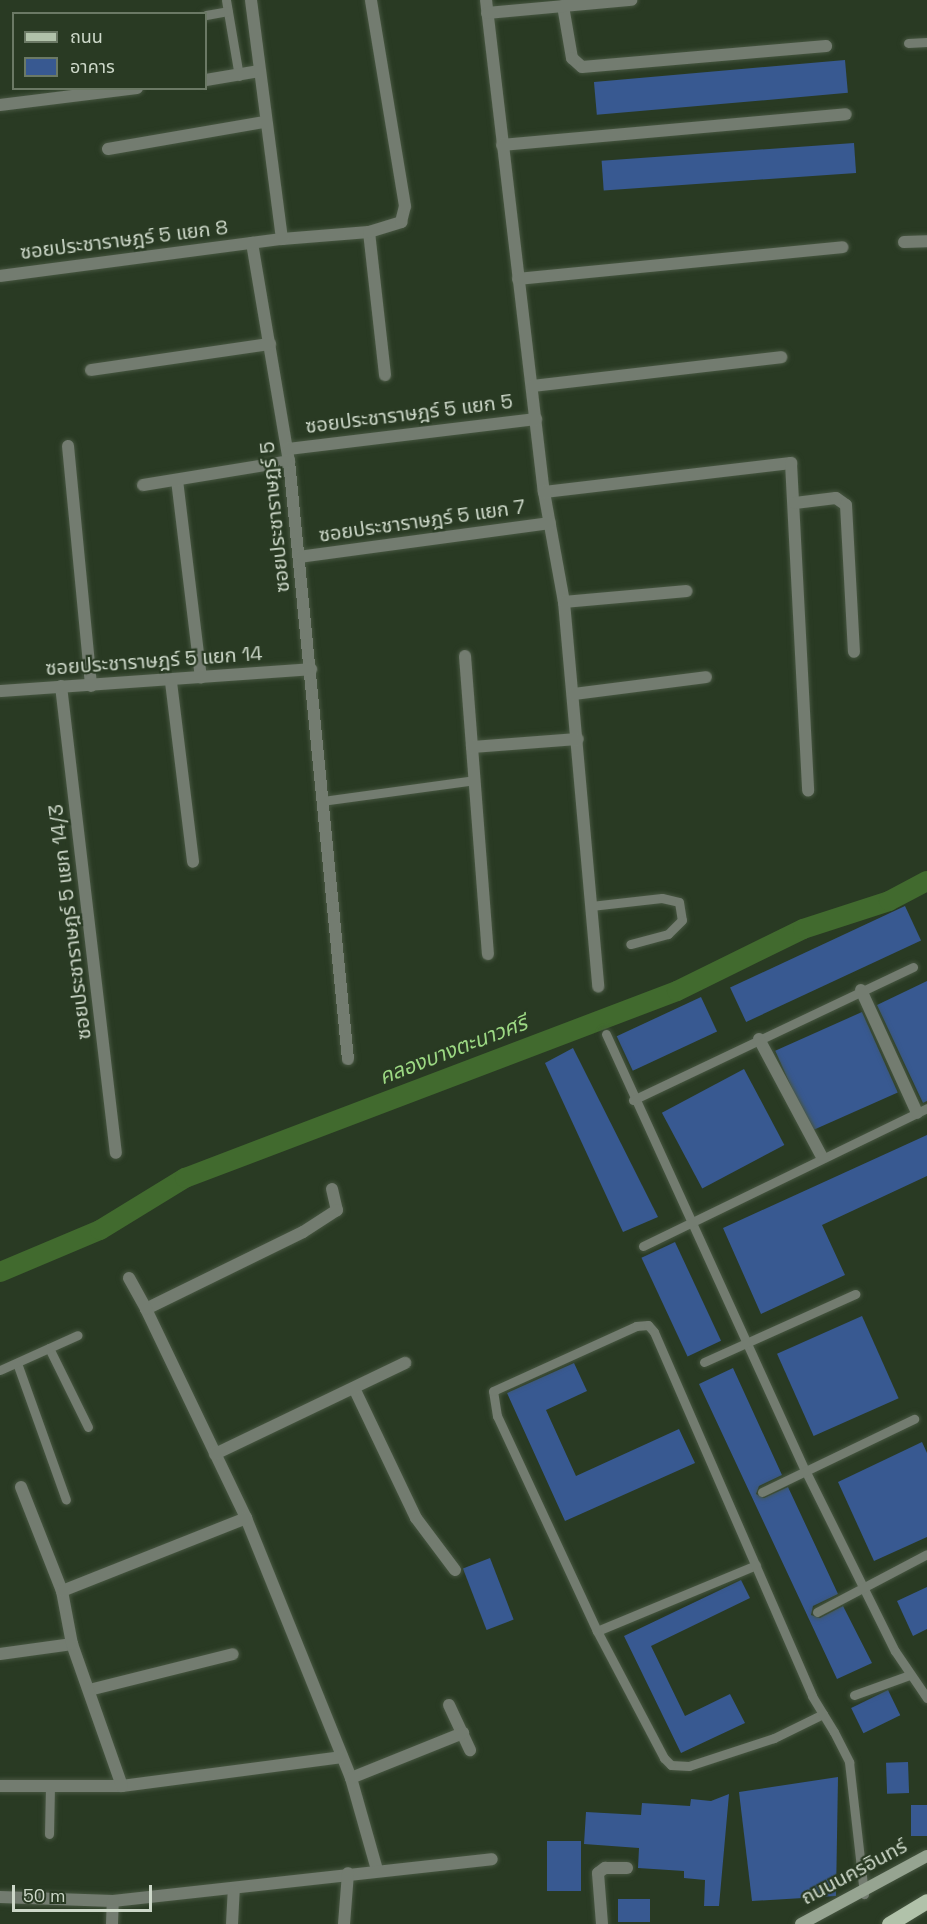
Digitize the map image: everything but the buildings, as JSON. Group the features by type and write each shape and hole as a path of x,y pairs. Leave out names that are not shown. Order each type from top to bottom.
{"main road":[{"name":"ถนนนครอินทร์","path":"801,1924 864,1894 927,1856"},
{"path":"889,1924 927,1901"}],"street":[{"path":"251,0 265,122 282,239"},
{"path":"252,243 369,232 401,222 405,206 371,0"},
{"path":"598,986 578,739 564,602 544,492 487,6 563,6 631,0"},
{"path":"563,6 572,58 582,67 826,46"},
{"path":"207,80 259,71"},
{"path":"0,105 121,90"},
{"path":"502,145 846,114"},
{"path":"108,149 265,122"},
{"path":"369,232 385,375"},
{"path":"904,242 927,241"},
{"name":"ซอยประชาราษฎร์ 5 แยก 8","path":"0,276 252,243"},
{"name":"ซอยประชาราษฏร์ 5","path":"252,243 289,455 348,1059"},
{"path":"518,279 842,247"},
{"path":"91,370 270,344"},
{"path":"532,386 781,357"},
{"name":"ซอยประชาราษฎร์ 5 แยก 5","path":"143,485 177,480 289,455 536,419"},
{"path":"68,446 91,686"},
{"path":"544,492 786,460 793,468 808,791"},
{"path":"177,480 201,678"},
{"path":"795,503 836,498 846,505 854,652"},
{"name":"ซอยประชาราษฎร์ 5 แยก 7","path":"299,557 550,524"},
{"path":"564,602 687,591"},
{"path":"465,656 488,954"},
{"name":"ซอยประชาราษฎร์ 5 แยก 14","path":"0,691 171,682 311,669"},
{"path":"574,694 706,677"},
{"path":"171,682 193,862"},
{"name":"ซอยประชาราษฎร์ 5 แยก 14/3","path":"62,686 116,1153"},
{"path":"472,747 578,739"},
{"path":"861,990 922,1111"},
{"path":"759,1039 822,1157"},
{"path":"146,1309 303,1233 337,1210 332,1189"},
{"path":"129,1278 246,1518 351,1778 377,1870"},
{"path":"214,1454 405,1363"},
{"path":"354,1388 416,1518 454,1570"},
{"path":"21,1487 62,1591 72,1644 122,1786"},
{"path":"62,1591 246,1518"},
{"path":"0,1654 72,1644"},
{"path":"89,1690 233,1654"},
{"path":"449,1706 470,1750"},
{"path":"351,1778 463,1733"},
{"path":"0,1786 122,1786 342,1757"},
{"path":"0,1897 113,1900 234,1891 348,1873 492,1859"},
{"path":"602,1924 598,1873 605,1868 627,1868"},
{"path":"344,1924 348,1873"},
{"path":"232,1924 234,1891"},
{"path":"112,1924 113,1900"}],"lane":[{"path":"226,0 239,76"},
{"path":"207,15 228,11"},
{"path":"908,43 927,42"},
{"path":"322,801 475,780"},
{"path":"591,906 662,898 679,902 682,920 668,934 630,944"},
{"path":"633,1100 913,967"},
{"path":"606,1034 633,1100 744,1341 861,1586 910,1675 927,1698"},
{"path":"643,1245 822,1157 922,1111"},
{"path":"704,1362 744,1341 855,1294"},
{"path":"823,1713 774,1738 689,1766 671,1765 597,1631 491,1400 493,1391 642,1324 654,1332 823,1713 849,1762 864,1894"},
{"path":"0,1370 78,1335"},
{"path":"49,1348 88,1427"},
{"path":"17,1363 66,1500"},
{"path":"762,1492 914,1419"},
{"path":"817,1612 861,1586 927,1554"},
{"path":"597,1631 756,1565"},
{"path":"854,1695 910,1675"},
{"path":"49,1834 50,1786"}],"waterway":[{"name":"คลองบางตะนาวศรี","path":"0,1272 100,1230 185,1178 677,991 803,929 889,901 927,881"}]}
